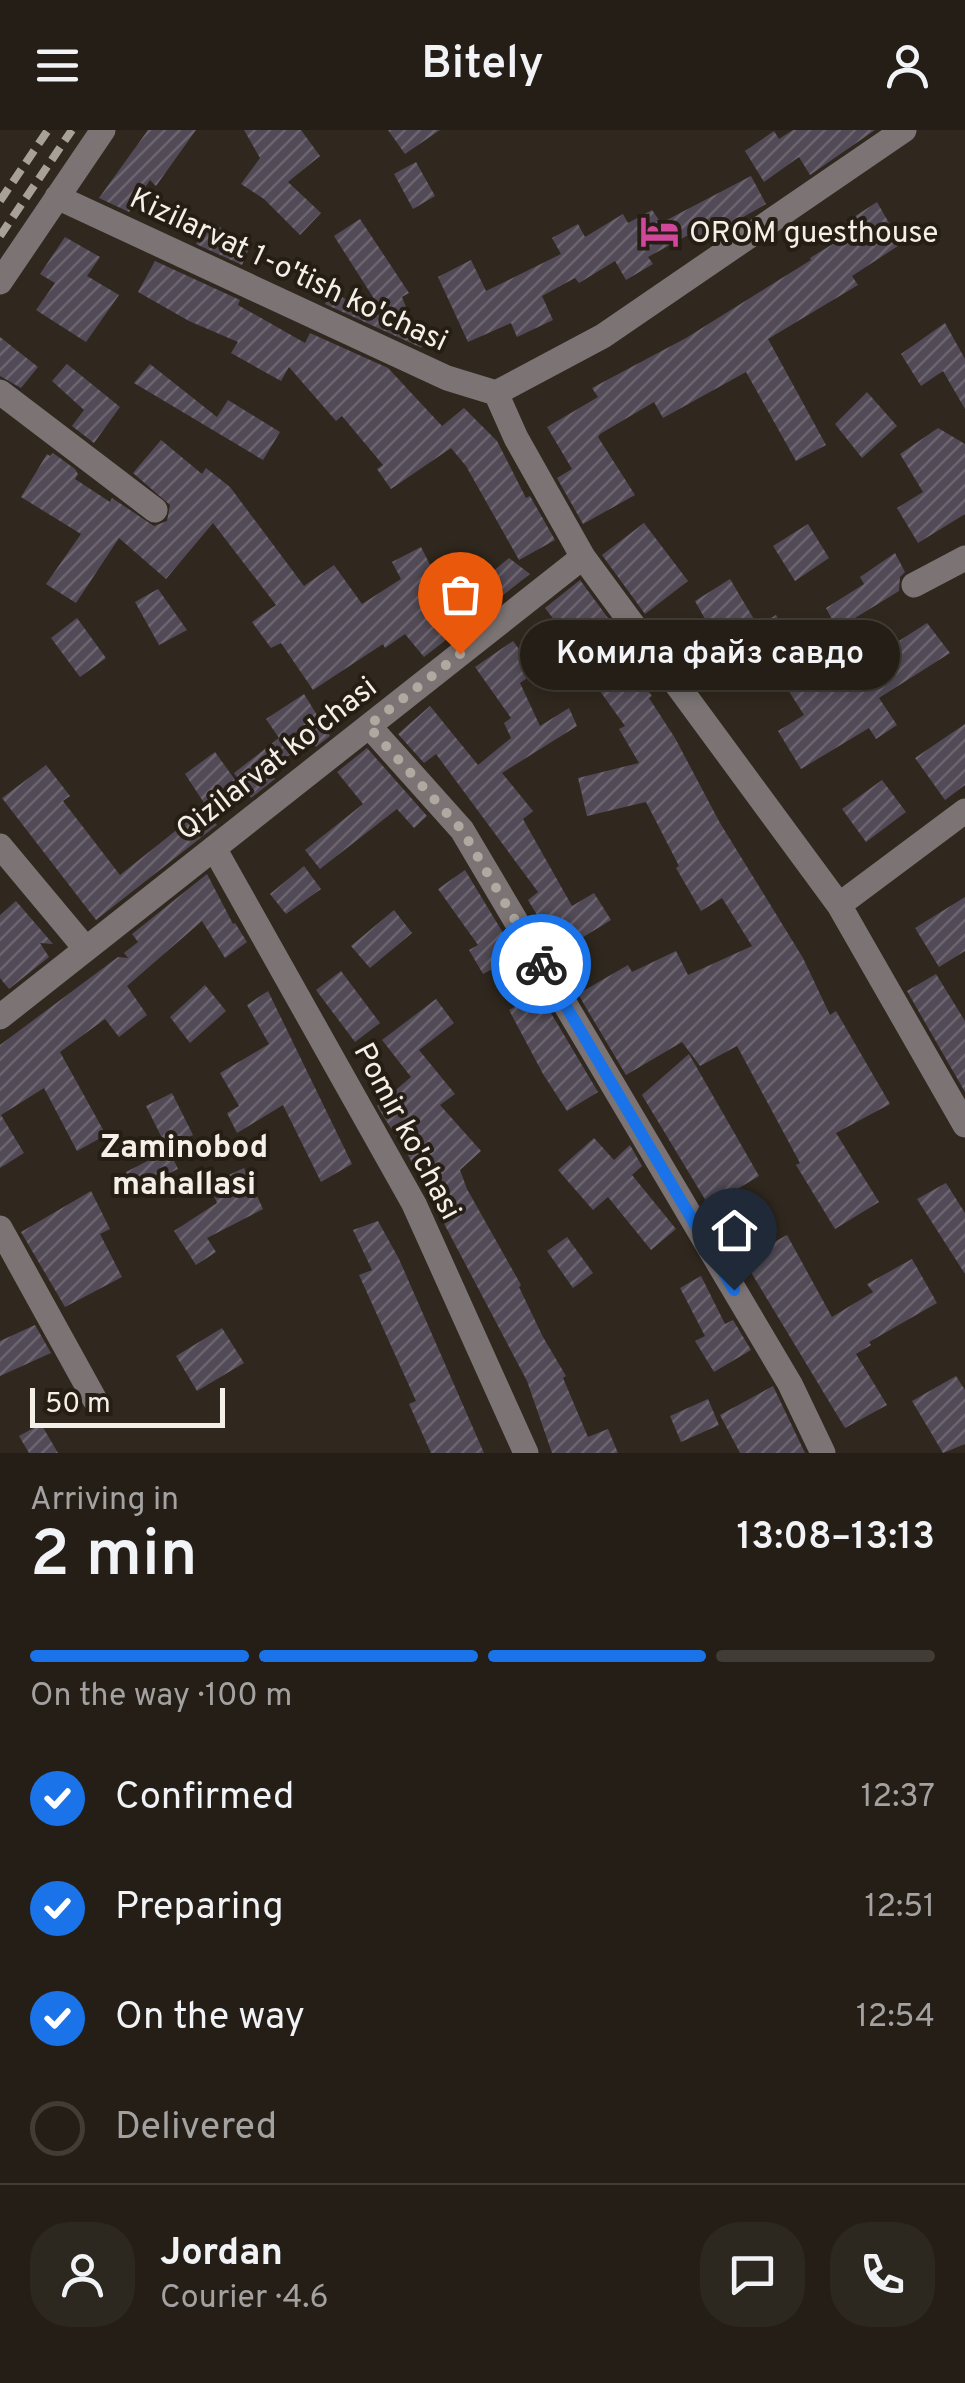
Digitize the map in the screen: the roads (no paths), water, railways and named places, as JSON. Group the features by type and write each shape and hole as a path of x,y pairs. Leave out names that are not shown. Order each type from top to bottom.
{"street":[{"path":"0,282 103,130"},
{"path":"904,130 603,336 496,394 583,557 839,905 965,1124"},
{"name":"Kizilarvat 1-o'tish ko'chasi","path":"57,197 375,346 447,378 496,394"},
{"path":"0,392 155,510"},
{"name":"Qizilarvat ko'chasi","path":"0,1017 583,557"},
{"path":"914,585 965,558"},
{"path":"368,726 462,830 790,1384 823,1453"},
{"path":"839,905 965,811"},
{"path":"0,846 86,949"},
{"name":"Pomir ko'chasi","path":"214,848 414,1204 526,1453"},
{"path":"0,1228 95,1400"}],"railway":[{"path":"0,201 48,130"},
{"path":"0,236 72,130"}],"place":[{"name":"OROM guesthouse","path":"659,232"},
{"name":"Комила файз савдо","path":"460,654"}],"district":[{"name":"Zaminobod mahallasi","path":"184,1164"}]}
